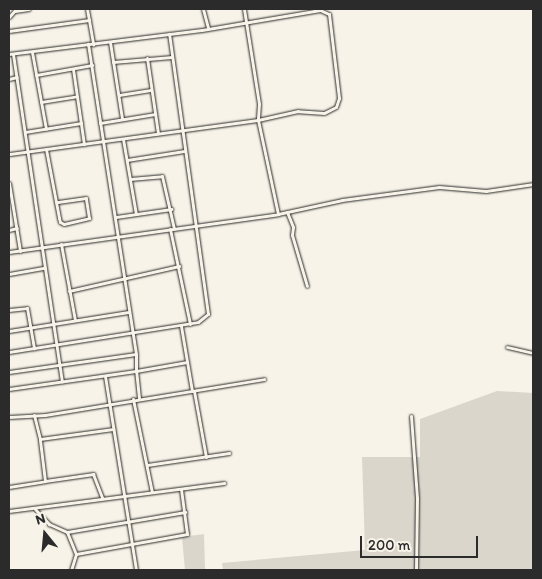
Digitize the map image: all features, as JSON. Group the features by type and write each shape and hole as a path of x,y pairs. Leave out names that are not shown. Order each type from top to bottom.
{"street":[{"path":"9,17 15,10 29,9"},
{"path":"87,9 93,44"},
{"path":"203,9 208,28"},
{"path":"244,9 259,104 258,120 278,214"},
{"path":"9,54 169,34 325,11 329,14 340,98 336,107 324,113 298,111 258,120 9,154"},
{"path":"9,32 89,20"},
{"path":"9,352 181,326 204,319 209,307 184,150 169,34"},
{"path":"110,42 122,118"},
{"path":"88,44 136,354 139,398"},
{"path":"32,52 46,129"},
{"path":"14,54 62,381"},
{"path":"114,62 172,57"},
{"path":"146,58 158,133"},
{"path":"36,74 92,65"},
{"path":"73,69 84,144"},
{"path":"9,79 17,77"},
{"path":"119,94 151,90"},
{"path":"41,102 77,96"},
{"path":"100,122 155,114"},
{"path":"25,132 81,123"},
{"path":"123,139 136,214"},
{"path":"46,149 56,202 61,224 89,218 86,198 56,202"},
{"path":"127,160 184,150"},
{"path":"130,179 161,174 171,210 172,229 190,324"},
{"path":"9,183 20,250"},
{"path":"9,252 278,214 439,187 486,191 533,184"},
{"path":"116,216 171,210"},
{"path":"286,212 293,227 292,235 307,286"},
{"path":"9,230 17,228"},
{"path":"61,244 75,320"},
{"path":"69,290 179,266"},
{"path":"9,274 44,268"},
{"path":"9,310 27,308 34,348"},
{"path":"9,331 129,312"},
{"path":"181,326 206,457"},
{"path":"507,347 533,352"},
{"path":"9,372 136,354"},
{"path":"9,389 105,376 187,362"},
{"path":"105,376 136,570"},
{"path":"9,416 34,415 264,379"},
{"path":"133,399 152,492"},
{"path":"34,415 40,439 45,482"},
{"path":"412,416 417,498 416,570"},
{"path":"40,439 113,430"},
{"path":"147,465 229,453"},
{"path":"9,487 93,474 102,498"},
{"path":"9,511 224,483"},
{"path":"76,554 132,542 187,534 181,488"},
{"path":"34,508 49,524 67,532 185,512"},
{"path":"67,532 76,554 71,570"}],"shaded area":[{"path":"497,391 533,393 533,570 223,570 222,563 365,550 362,457 420,457 420,419"},
{"path":"204,534 205,569 185,570 182,537"}]}
